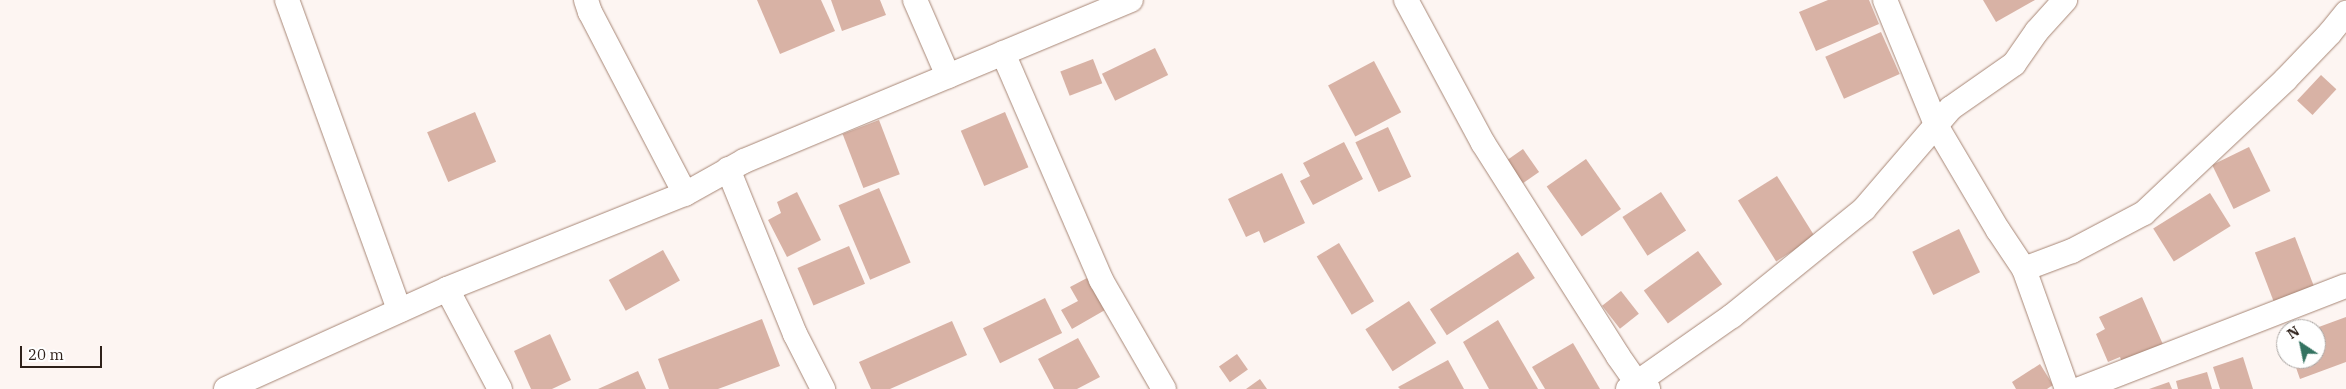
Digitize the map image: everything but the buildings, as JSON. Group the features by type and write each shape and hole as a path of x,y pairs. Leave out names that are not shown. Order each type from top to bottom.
{"street":[{"path":"287,0 399,310"},
{"path":"586,0 590,12 684,194"},
{"path":"915,0 948,76"},
{"path":"229,389 447,289 684,194 728,169 884,101 1131,0"},
{"path":"1406,0 1483,144 1637,387 1732,316 1864,209 1937,127 1951,108 2014,64 2037,31 2065,0"},
{"path":"1885,0 1937,127 1998,230 2024,269 2067,389"},
{"path":"2024,269 2072,251 2144,214 2285,80 2330,33 2346,13"},
{"path":"1003,53 1101,280 1164,389"},
{"path":"728,169 794,334 823,389"},
{"path":"2080,389 2346,286"},
{"path":"447,289 500,389"}]}
